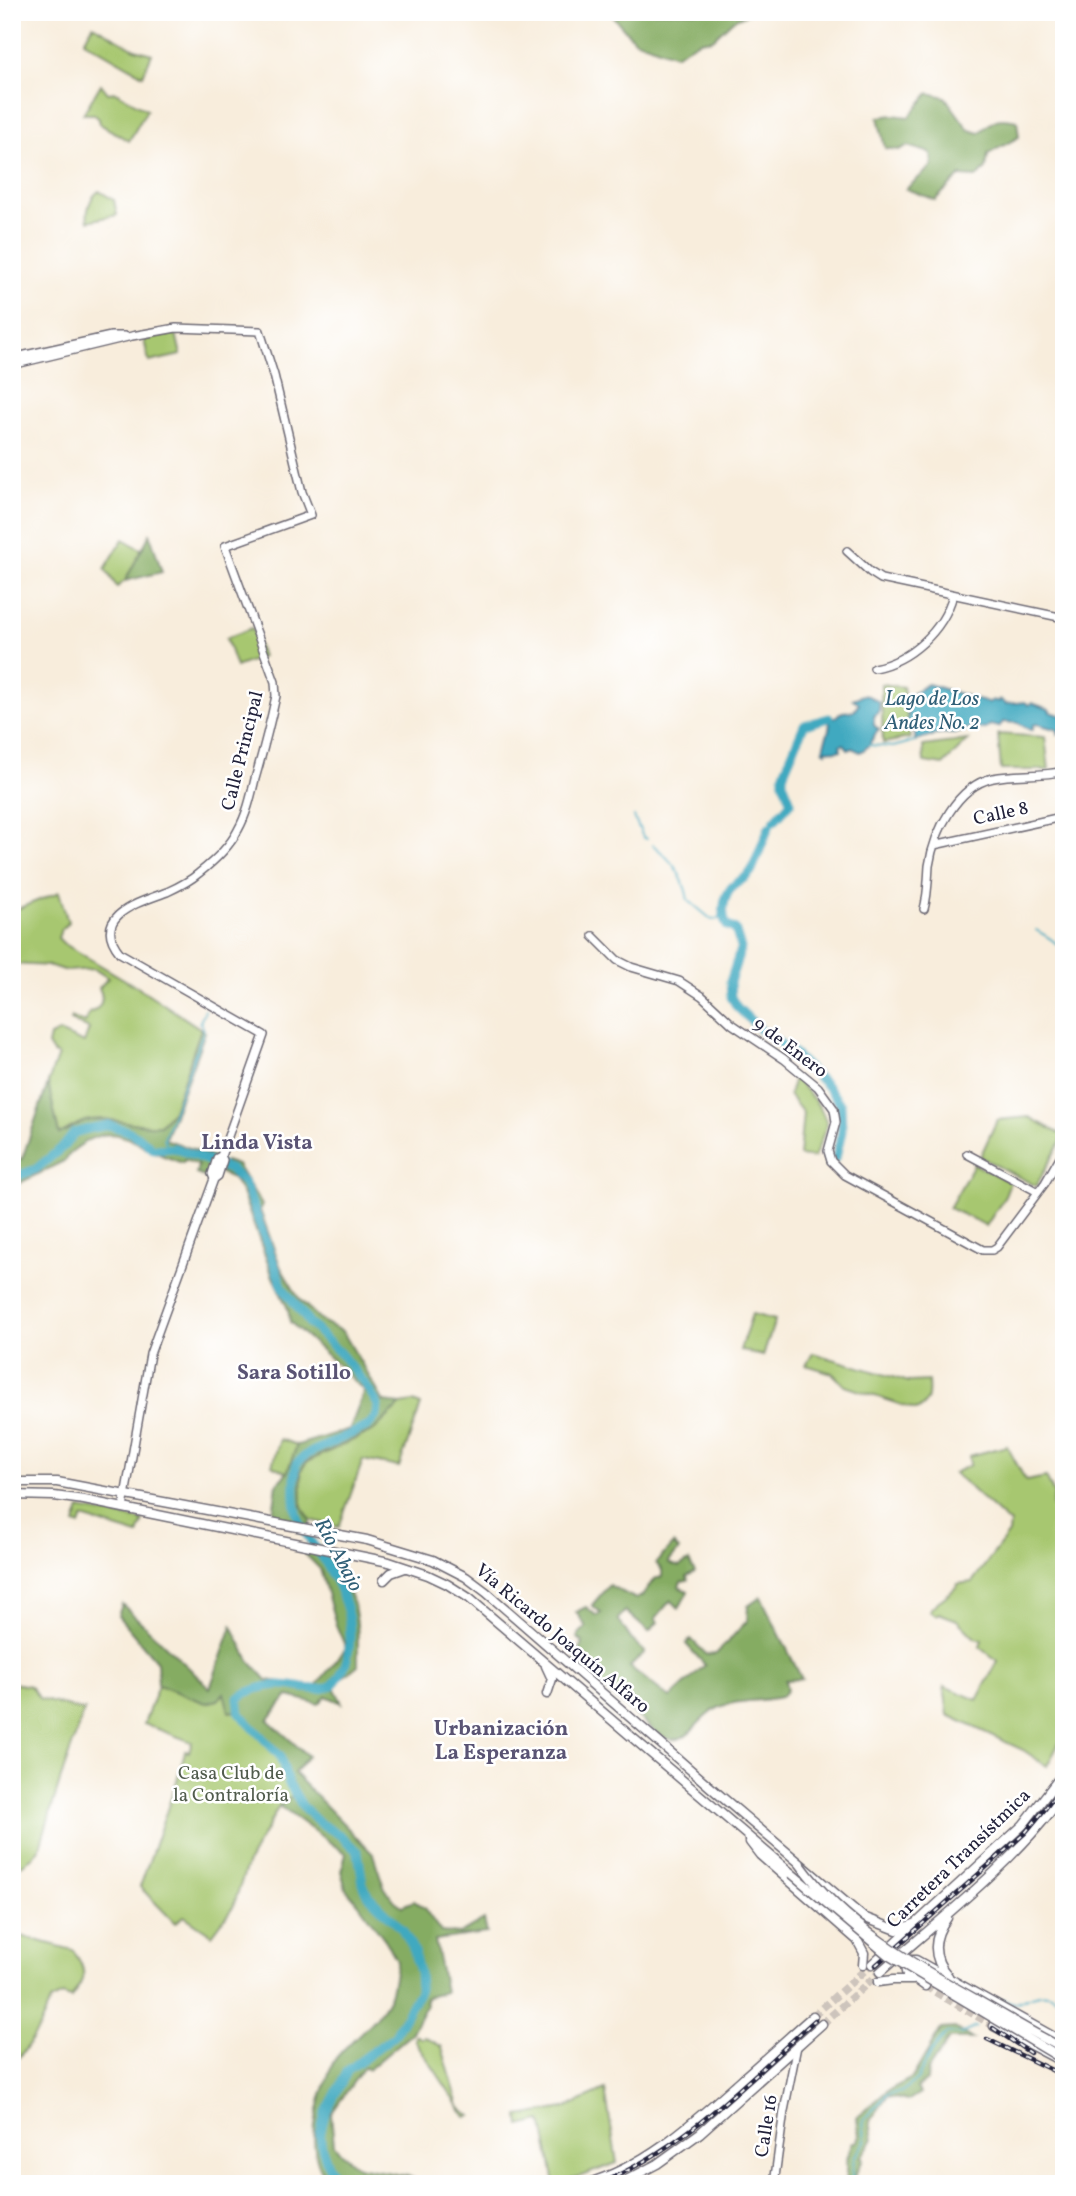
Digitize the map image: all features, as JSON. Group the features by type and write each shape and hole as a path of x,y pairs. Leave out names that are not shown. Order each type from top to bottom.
{"main road":[{"name":"Vía Ricardo Joaquín Alfaro","path":"12,1482 57,1482 125,1494 380,1544 433,1560 477,1585 800,1864"},
{"name":"Vía Ricardo Joaquín Alfaro","path":"12,1495 75,1498 342,1552 409,1568 447,1584 535,1653 888,1955 1064,2061"},
{"path":"342,1552 373,1552 380,1544"},
{"path":"388,1562 393,1547"},
{"path":"384,1580 397,1570 409,1568"},
{"path":"535,1653 551,1675 552,1681 547,1693"},
{"path":"562,1676 586,1687 596,1688"},
{"name":"Carretera Transístmica","path":"854,1937 863,1948 867,1964 1023,1825 1064,1772"},
{"name":"Carretera Transístmica","path":"880,1972 1030,1835 1064,1794"},
{"path":"744,1833 760,1855 854,1937 862,1937 868,1930 863,1917"},
{"path":"800,1864 863,1917 897,1930 916,1923"},
{"path":"800,1864 820,1890 894,1951 944,1982 1064,2047"},
{"path":"956,1905 939,1931 935,1947 941,1968 958,1984"},
{"path":"925,1986 905,1970 907,1962 912,1959 1056,2038 1064,2047"},
{"path":"878,1982 901,1979 917,1981"},
{"path":"586,2184 638,2161 689,2127 813,2016"},
{"path":"619,2184 677,2151 822,2024"},
{"path":"994,2026 1054,2059 1064,2061"}],"street":[{"name":"Calle Principal","path":"125,1494 150,1354 264,1035 120,953 114,945 111,932 117,916 125,908 176,888 199,874 225,849 237,832 246,813 276,696 275,682 225,546 311,515 302,492 274,375 260,331 176,328 132,336"},
{"path":"12,358 111,336 132,336"},
{"path":"12,365 132,336"},
{"path":"847,551 881,579 1064,618"},
{"path":"874,668 905,657 927,639 939,625 953,595"},
{"path":"924,909 934,845 945,821 963,796 982,781 999,777 1049,775 1064,771"},
{"name":"Calle 8","path":"934,845 1057,818 1061,821 1064,833"},
{"name":"9 de Enero","path":"593,936 617,960 679,981 702,996 732,1024 800,1071 818,1087 834,1109 836,1122 828,1151 831,1161 845,1175 983,1251 997,1247 1035,1195"},
{"path":"967,1154 1035,1195 1064,1150"},
{"path":"123,1508 125,1494"},
{"name":"Calle 16","path":"774,2184 797,2045"},
{"name":"Calle 16","path":"778,2062 787,2064 791,2073"}],"green space":[{"path":"609,12 752,12 733,20 713,39 699,41 675,55 634,40"},
{"path":"93,25 135,49 152,54 143,75 84,41"},
{"path":"101,84 108,93 116,92 147,110 129,141 100,124 94,114 83,114"},
{"path":"929,93 945,97 969,130 979,133 996,120 1010,120 1017,121 1019,137 988,154 986,169 976,177 960,176 935,200 906,189 932,166 931,153 907,146 899,150 885,148 878,117 909,117"},
{"path":"99,191 114,200 117,215 88,221 89,204"},
{"path":"176,333 181,355 149,362 144,340"},
{"path":"150,534 162,572 125,581"},
{"path":"123,539 142,550 125,581 117,587 105,569"},
{"path":"252,628 262,657 236,667 226,638"},
{"path":"881,684 903,687 910,738 883,743"},
{"path":"998,734 1045,737 1049,770 1001,770"},
{"path":"968,740 943,765 924,762 923,746"},
{"path":"59,892 68,922 58,938 63,943 144,991 201,1029 173,1111 160,1125 92,1120 77,1124 59,1135 48,1083 58,1055 53,1053 48,1045 50,1036 59,1032 84,1043 89,1029 70,1020 71,1017 85,1023 89,1013 101,1003 99,988 108,978 94,969 67,971 51,966 12,964 12,911"},
{"path":"201,1029 205,1032 165,1139 215,1157 207,1178 196,1174 198,1165 166,1157 125,1137 106,1134 85,1142 66,1160 12,1187 12,1157 22,1159 48,1083 59,1134 85,1121 94,1120 160,1125 173,1111"},
{"path":"794,1077 818,1105 827,1125 814,1158 799,1156 803,1113 789,1095"},
{"path":"1029,1117 1064,1136 1036,1186 980,1157 997,1120"},
{"path":"225,1161 237,1165 262,1205 260,1210 281,1268 300,1300 322,1321 343,1332 384,1402 401,1404 374,1430 307,1461 301,1470 302,1507 311,1520 309,1526 278,1519 273,1514 277,1483 287,1473 297,1445 350,1429 364,1391 290,1322 288,1309 273,1277 242,1193 233,1178 220,1173"},
{"path":"974,1164 1010,1182 1004,1198 986,1226 949,1208"},
{"path":"752,1314 775,1320 763,1356 740,1350"},
{"path":"813,1353 909,1382 928,1381 926,1402 916,1410 845,1386 832,1373 806,1365"},
{"path":"413,1402 421,1405 399,1467 363,1460 339,1527 311,1520 302,1507 301,1471 307,1462 374,1430 401,1404"},
{"path":"280,1439 297,1445 287,1473 272,1465"},
{"path":"1007,1446 1026,1481 1046,1477 1054,1494 1052,1504 1064,1539 1064,1734 1047,1766 1023,1750 948,1715 944,1686 977,1700 998,1661 980,1647 982,1640 975,1638 957,1620 929,1611 958,1584 972,1582 1009,1533 1010,1524 954,1473 970,1465 969,1456"},
{"path":"80,1509 143,1520 138,1535 83,1518 80,1526 75,1524"},
{"path":"673,1544 679,1550 668,1563 679,1567 689,1561 695,1572 687,1576 688,1581 681,1582 679,1587 688,1592 679,1608 671,1600 655,1619 658,1622 649,1632 625,1611 618,1619 631,1639 645,1652 630,1667 670,1698 705,1665 686,1644 691,1639 707,1655 716,1654 747,1621 748,1606 761,1597 802,1679 785,1680 787,1690 781,1697 731,1704 716,1709 689,1733 675,1740 657,1733 574,1663 583,1642 577,1638 586,1627 576,1612 586,1607 597,1616 601,1613 592,1605 609,1585 636,1599 643,1595 654,1579 662,1577 662,1570 656,1563"},
{"path":"300,1549 335,1556 355,1611 358,1665 333,1685 342,1703 326,1696 319,1704 288,1696 268,1720 308,1756 294,1773 373,1854 384,1887 395,1901 402,1906 414,1901 424,1908 441,1932 459,1934 484,1920 487,1933 435,1940 445,1992 425,1998 426,2005 411,2034 368,2070 364,2067 331,2114 334,2144 358,2167 408,2176 424,2184 331,2184 323,2173 315,2149 315,2122 331,2066 384,2006 391,1993 397,1960 386,1941 346,1889 341,1871 346,1854 279,1806 295,1794 288,1782 280,1756 239,1711 229,1712 224,1693 218,1700 206,1703 158,1685 157,1662 118,1616 122,1604 210,1688 232,1626 249,1660 267,1680 315,1687 346,1648 336,1625 320,1569"},
{"path":"12,1683 30,1686 40,1699 84,1711 40,1847 33,1857 12,1871"},
{"name":"Casa Club de la Contraloría","path":"158,1685 206,1703 224,1692 240,1715 280,1756 288,1782 295,1794 279,1806 248,1862 233,1907 212,1935 184,1916 175,1923 140,1887 185,1751 189,1752 192,1742 144,1724"},
{"path":"12,1917 17,1924 14,1934 73,1950 83,1969 80,1984 71,1998 62,1995 50,2001 37,2031 18,2058 12,2058"},
{"path":"955,2028 972,2039 949,2039 928,2070 927,2080 917,2088 920,2093 907,2101 888,2096 870,2121 873,2139 861,2157 863,2159 855,2176 855,2184 846,2184 846,2163 852,2142 856,2142 859,2136 857,2117 887,2091 912,2078 941,2029"},
{"path":"416,2035 442,2047 459,2106 471,2116 466,2117 414,2039"},
{"path":"605,2090 617,2163 555,2183 542,2121 520,2126 519,2116 565,2108"}],"water":[{"name":"Lago de Los Andes No. 2","path":"928,684 988,703 993,700 1001,700 1006,704 1025,702 1049,709 1050,712 1064,716 1064,733 1058,734 1058,730 1037,724 1030,730 1018,723 1003,722 999,727 990,725 985,729 970,728 954,734 941,733 915,741 915,730 907,722 909,711 904,705 911,695"},
{"name":"Lago de Los Andes No. 2","path":"865,694 879,702 874,725 879,730 869,745 860,752 852,748 849,750 844,744 840,745 841,750 823,750 829,718 842,712 854,711 859,703 853,699"}],"waterway":[{"path":"774,821 791,802 783,775 804,725 829,718"},
{"path":"869,745 893,747 915,741"},
{"path":"634,817 643,837 647,839"},
{"path":"769,827 752,870 731,888 725,902 725,922 727,926 735,929 741,948 730,982 731,997 737,1007 763,1032 790,1050 826,1085 841,1105 842,1131 836,1158"},
{"path":"653,845 676,869 684,883 688,900 712,920 722,918"},
{"path":"1036,930 1048,937 1064,954"},
{"path":"168,1149 164,1138 204,1030 200,1022 205,1010"},
{"name":"Río Abajo","path":"12,1178 36,1169 64,1146 74,1133 109,1125 128,1131 153,1149 175,1148 231,1170 245,1184 283,1288 310,1324 340,1353 378,1405 377,1415 368,1426 307,1454 296,1464 295,1497 298,1517 334,1578 348,1617 350,1645 343,1670 334,1684 325,1688 285,1685 262,1687 238,1698 240,1714 280,1756 288,1782 303,1807 318,1822 340,1835 358,1852 363,1883 368,1895 402,1929 414,1951 419,1973 420,1989 395,2035 348,2070 325,2114 320,2135 322,2148 328,2165 340,2184"},
{"path":"997,2001 1003,1999 1014,2003 1044,1993 1064,2002"},
{"path":"851,2184 854,2158 865,2141 863,2120 888,2094 901,2092 917,2080 930,2053 947,2033 961,2034 976,2027"}],"tunnel":[{"path":"813,2016 872,1964"},
{"path":"822,2024 880,1972"},
{"path":"925,1986 994,2026"}],"railway":[{"path":"876,1965 1025,1833 1064,1783"},
{"path":"598,2184 629,2170 686,2133 815,2020"},
{"path":"993,2028 1030,2053"},
{"path":"987,2039 1064,2076"}],"district":[{"name":"Linda Vista","path":"257,1143"},
{"name":"Sara Sotillo","path":"294,1373"},
{"name":"Urbanización La Esperanza","path":"501,1741"}]}
